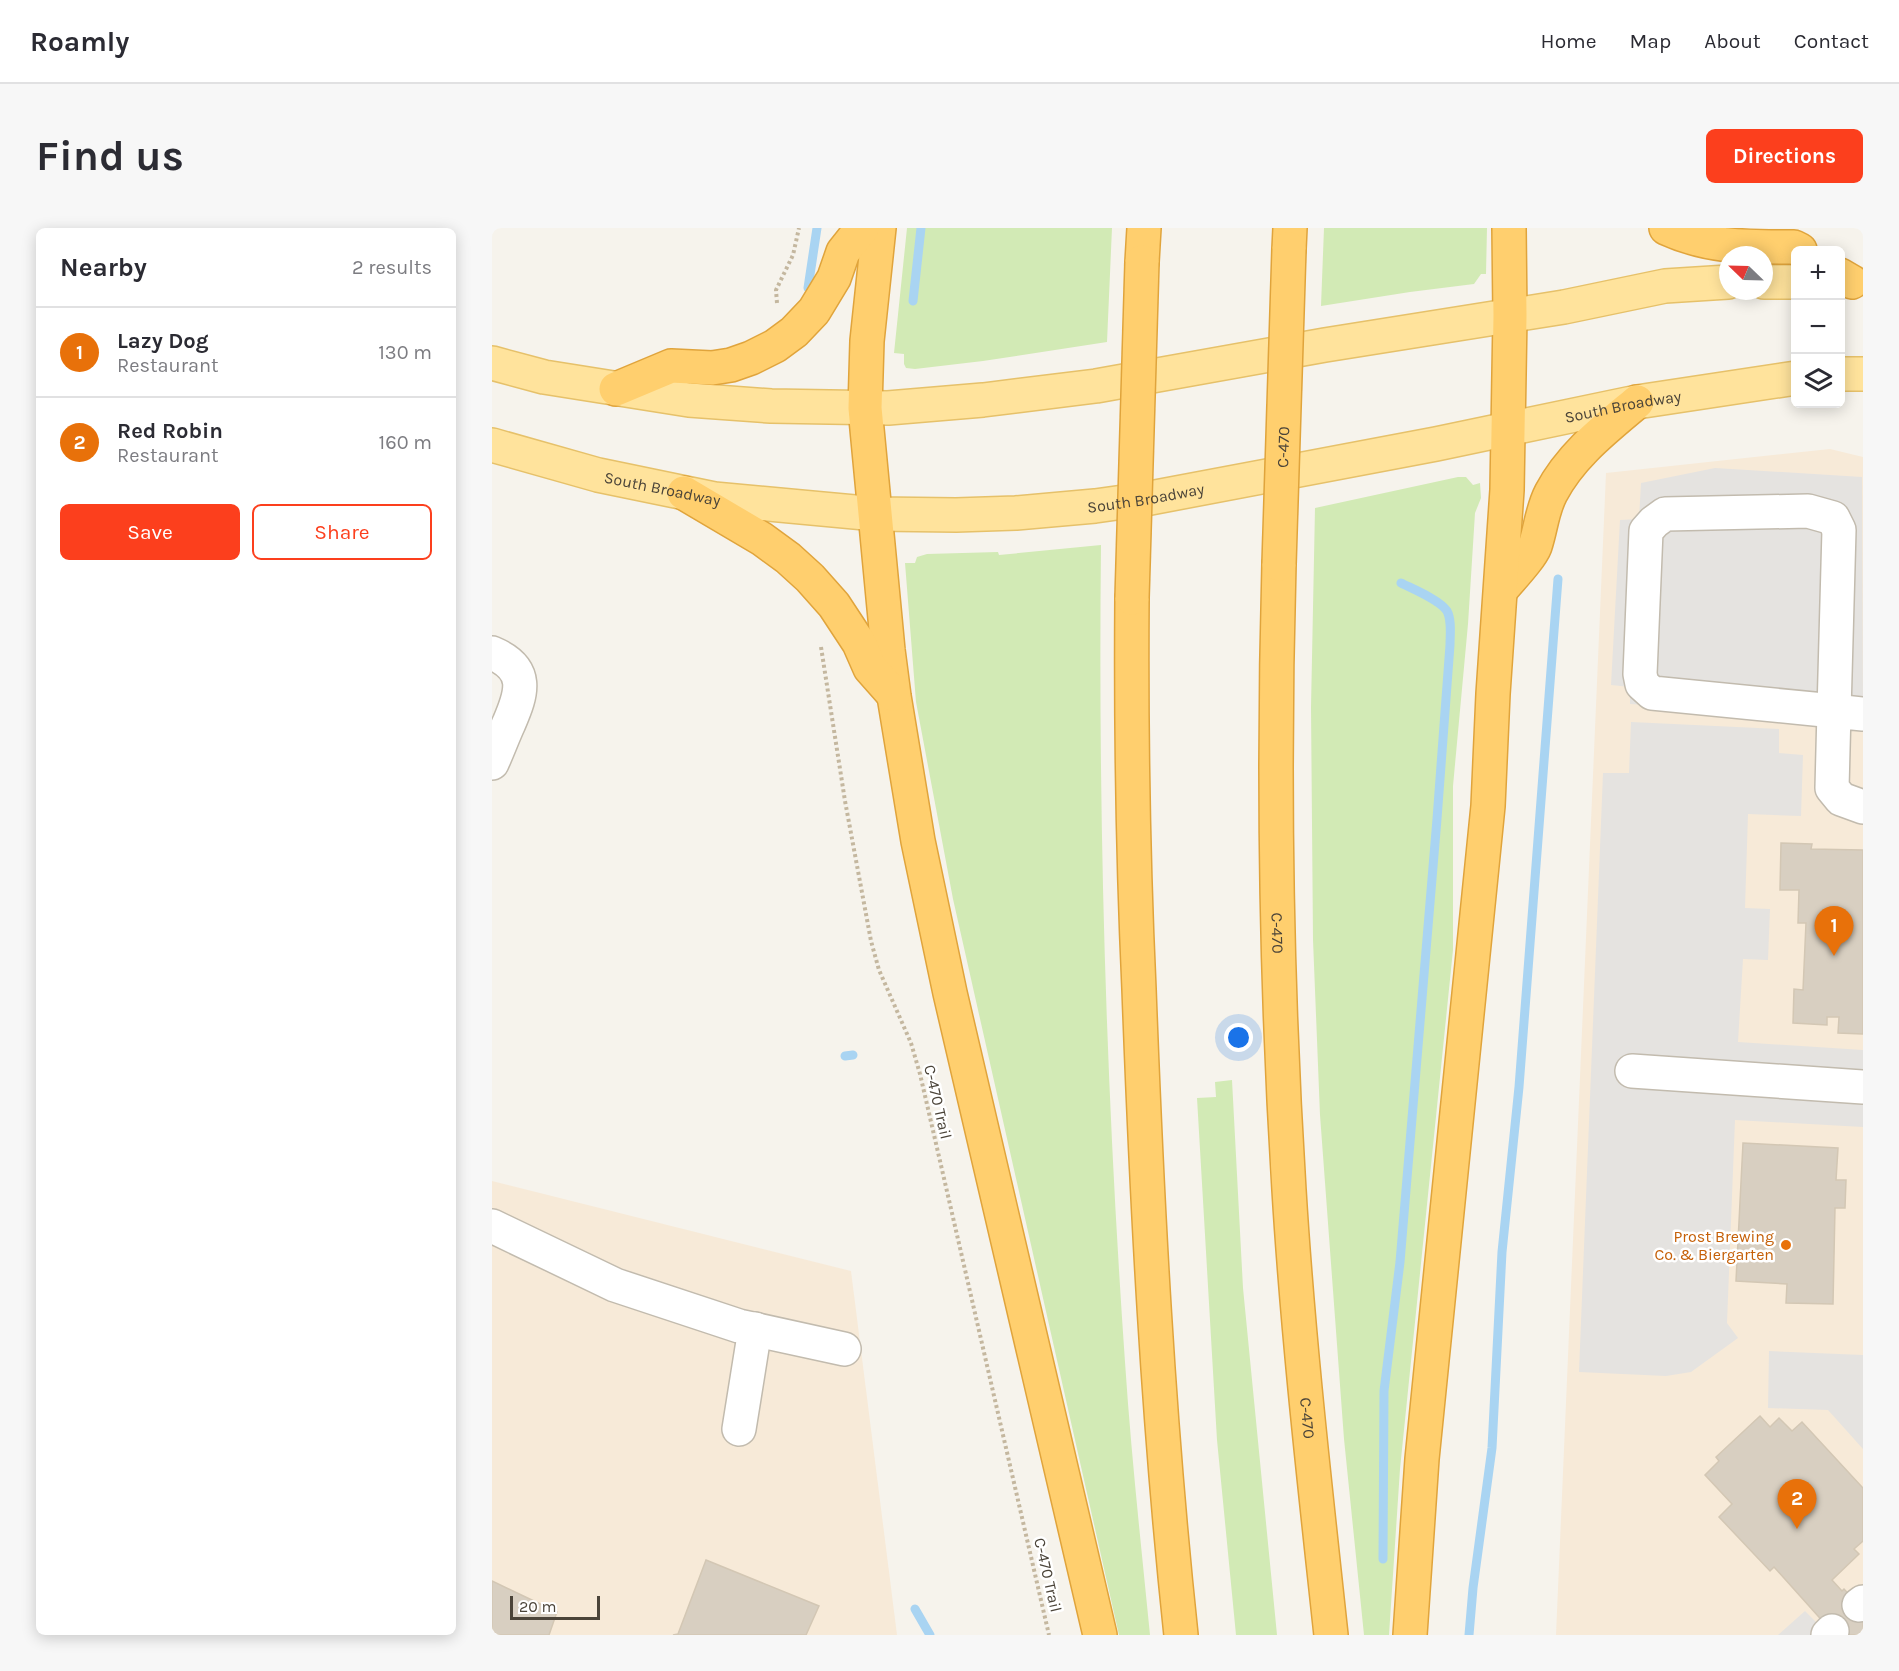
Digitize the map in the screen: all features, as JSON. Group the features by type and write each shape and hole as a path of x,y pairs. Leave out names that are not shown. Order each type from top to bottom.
{"highway":[{"path":"616,389 670,366 712,368 731,365 775,346 794,332 814,311 834,278 843,252 862,228"},
{"path":"879,228 867,341 865,408 894,696 925,875 948,983 1100,1635"},
{"path":"1144,228 1132,598 1133,838 1143,1121 1160,1406 1181,1635"},
{"path":"1410,1635 1420,1482 1488,806 1493,694 1508,481 1509,228"},
{"path":"1666,228 1714,244 1738,247 1791,247"},
{"name":"C-470","path":"1289,239 1276,668 1276,827 1283,1085 1302,1360 1331,1635"},
{"path":"1502,590 1534,547 1541,516 1563,474 1581,452 1636,402"},
{"path":"684,493 762,539 810,578 834,605 859,643 870,668 894,696"}],"main road":[{"path":"1773,282 1791,282"},
{"path":"492,363 544,377 715,403 815,408 888,408 983,400 1096,386 1325,345 1564,307 1665,286 1719,283"},
{"path":"1845,374 1863,374"},
{"name":"South Broadway","path":"492,445 598,475 752,504 923,516 994,514 1120,503 1436,444 1636,402 1791,379"}],"lane":[{"path":"1849,712 1652,693 1642,684 1640,674 1646,531 1654,522 1665,514 1808,511 1833,518 1839,530 1849,712 1832,788 1841,799 1863,807"},
{"path":"492,653 502,657 514,669 520,682 520,699 494,751"},
{"path":"1632,1071 1863,1087"},
{"path":"492,1226 615,1285 739,1326 844,1348"},
{"path":"739,1429 755,1329"}],"path":[{"path":"777,307 776,290 796,247 799,228"},
{"name":"C-470 Trail","path":"821,644 845,801 871,941 879,970 910,1043 920,1074 1049,1635"}],"shaded area":[{"path":"1830,449 1863,457 1863,1635 1556,1635 1606,473"},
{"path":"1715,468 1862,477 1863,718 1630,704 1630,687 1611,685 1620,520 1639,519 1641,483"},
{"path":"1631,722 1779,729 1779,753 1803,755 1801,816 1748,814 1745,908 1770,909 1768,960 1743,959 1738,1042 1863,1050 1863,1127 1735,1120 1727,1323 1738,1338 1691,1372 1666,1376 1579,1372 1603,773 1629,773"},
{"path":"492,1181 851,1271 897,1635 492,1635"},
{"path":"1769,1351 1863,1355 1863,1449 1828,1410 1768,1408"},
{"path":"1805,1611 1829,1635 1778,1635"}],"green space":[{"path":"907,228 1112,228 1107,342 983,361 915,369 906,368 904,354 894,353"},
{"path":"1324,228 1487,228 1486,274 1481,274 1474,284 1321,306"},
{"path":"1466,477 1473,485 1480,483 1481,498 1475,513 1468,624 1453,786 1453,950 1400,1469 1389,1635 1364,1635 1344,1439 1320,1115 1313,940 1311,707 1315,508"},
{"path":"1101,545 1102,852 1108,1056 1127,1396 1150,1635 1119,1635 953,899 916,702 905,563 915,563 917,557 927,554 998,552 999,555"},
{"path":"1232,1080 1243,1288 1277,1635 1236,1635 1217,1440 1197,1098 1216,1097 1215,1082"}],"building":[{"path":"1781,843 1812,844 1811,849 1863,850 1863,1034 1838,1033 1839,1017 1827,1017 1827,1025 1793,1023 1794,989 1803,990 1806,923 1798,923 1799,890 1780,890"},
{"name":"Prost Brewing Co. & Biergarten","path":"1743,1143 1838,1148 1836,1180 1846,1180 1845,1208 1835,1208 1833,1304 1786,1303 1787,1284 1736,1281"},
{"path":"1760,1416 1770,1427 1779,1418 1792,1431 1802,1422 1863,1488 1863,1541 1854,1549 1859,1554 1832,1580 1863,1609 1863,1633 1861,1635 1835,1635 1774,1567 1770,1571 1719,1517 1732,1504 1705,1475 1719,1461 1716,1457"},
{"path":"706,1560 819,1606 806,1635 673,1635 678,1634"},
{"path":"492,1581 557,1612 549,1635 492,1635"}],"waterway":[{"path":"808,288 817,228"},
{"path":"913,301 921,228"},
{"path":"1469,1635 1492,1448 1502,1252 1519,1087 1558,579"},
{"path":"1383,1559 1384,1391 1400,1262 1450,645 1449,615 1444,607 1401,583"},
{"path":"845,1056 853,1055"},
{"path":"915,1609 930,1635"}],"place":[{"name":"Lazy Dog","path":"1834,956"},
{"name":"Prost Brewing Co. & Biergarten","path":"1786,1245"},
{"name":"Red Robin","path":"1797,1529"}]}
